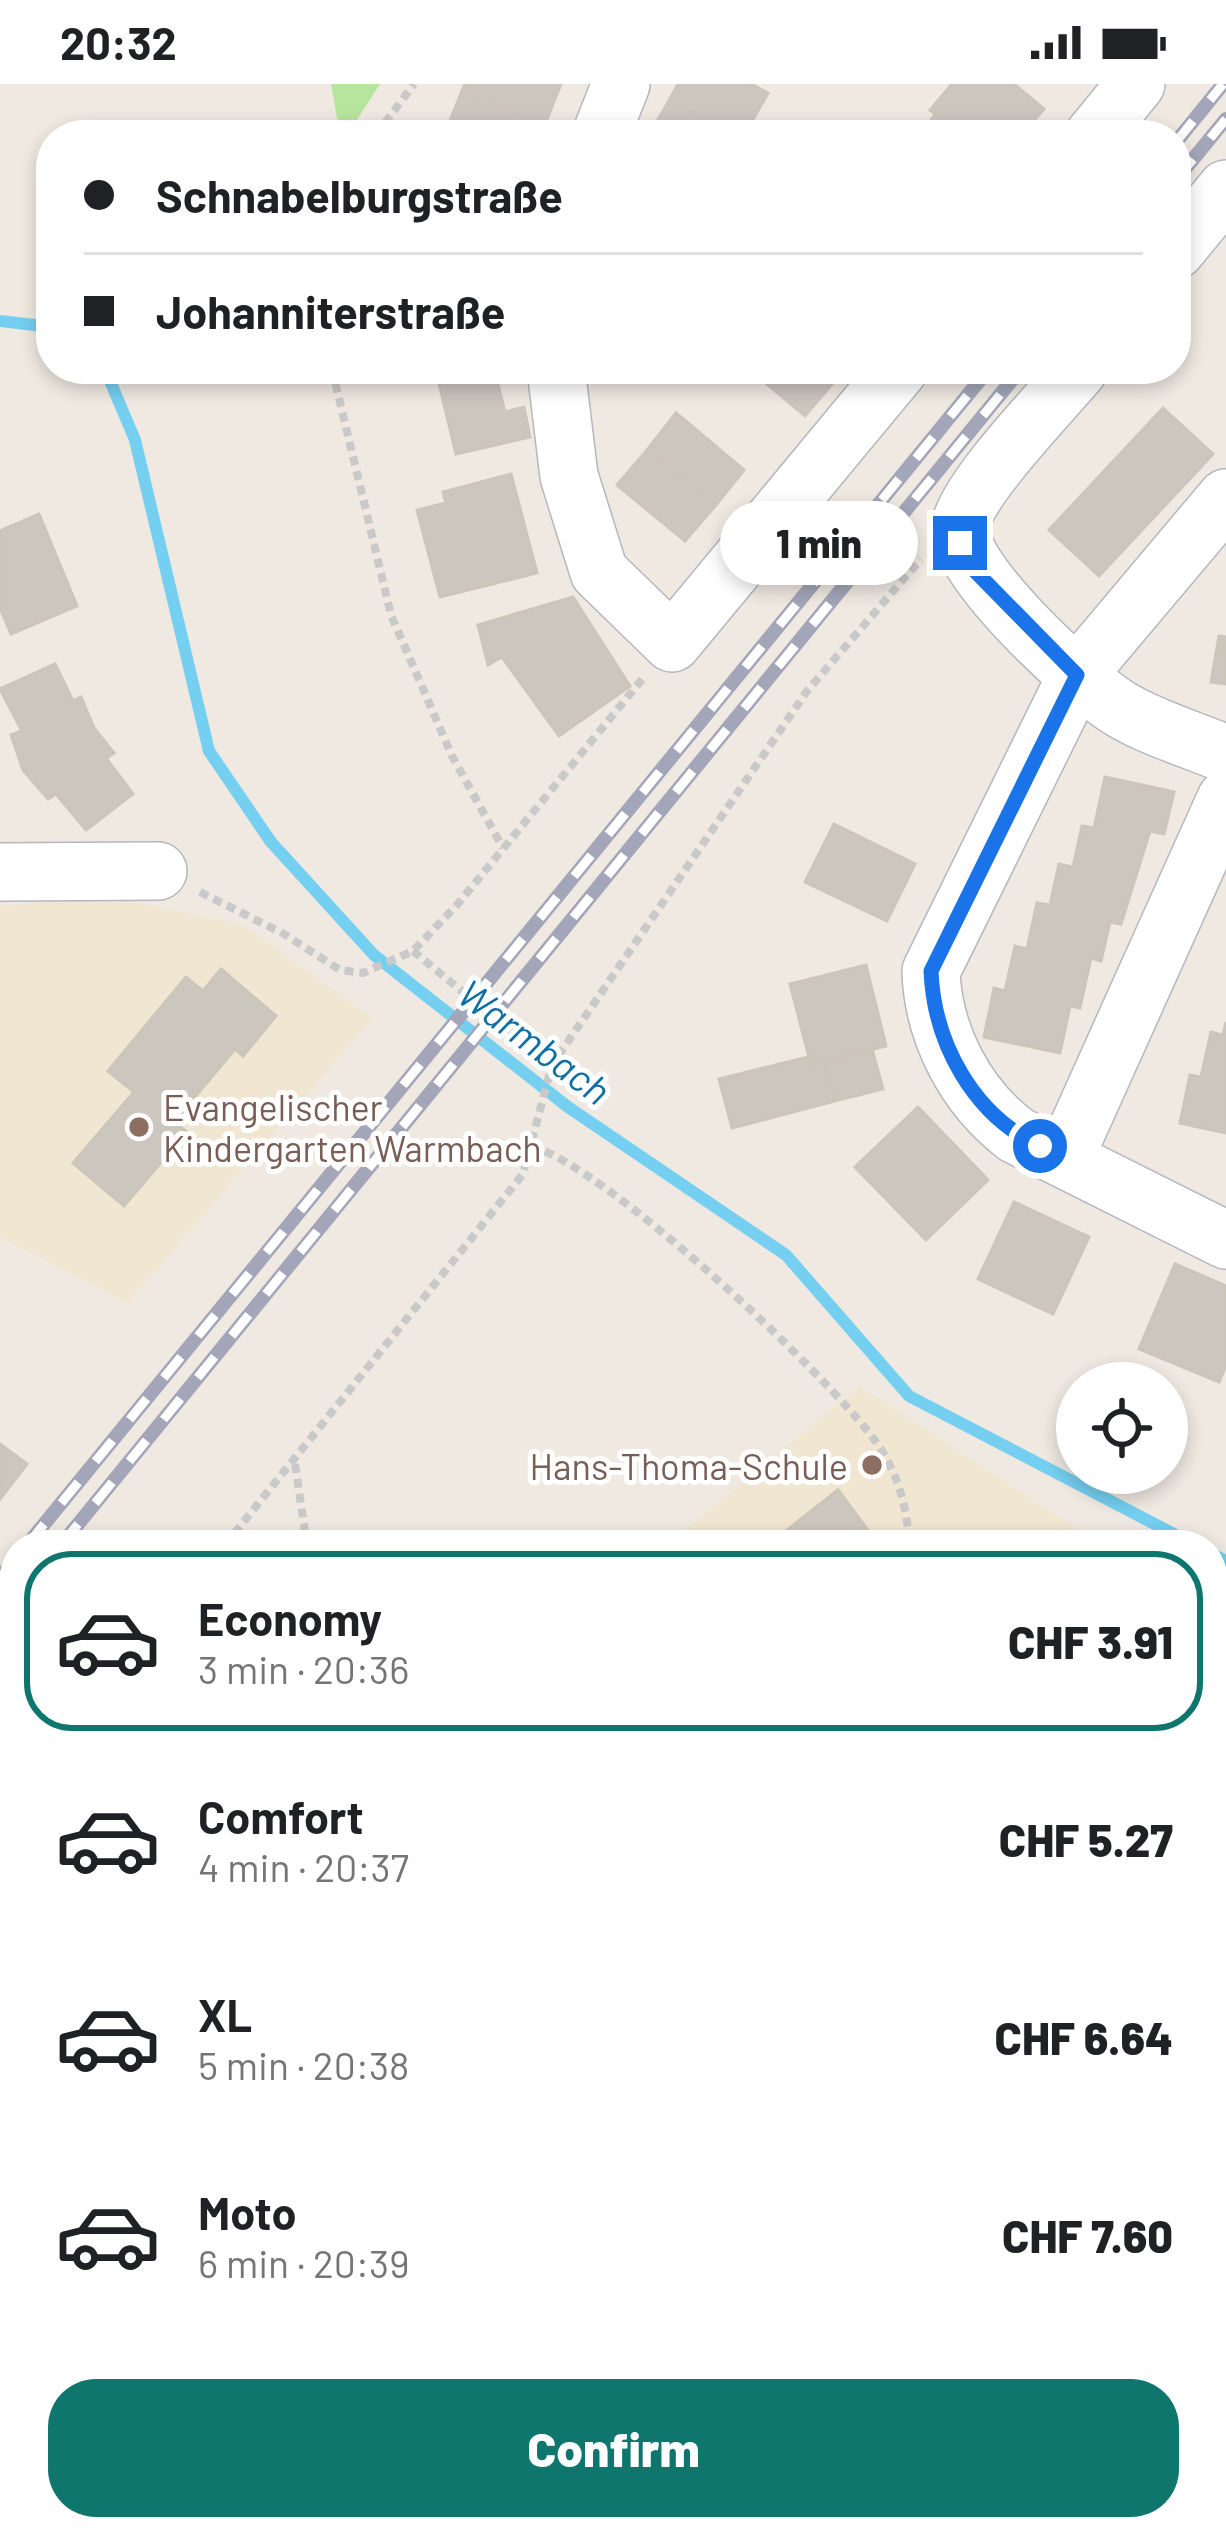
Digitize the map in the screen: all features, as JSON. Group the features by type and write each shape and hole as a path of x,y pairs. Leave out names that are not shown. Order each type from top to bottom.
{"street":[{"path":"607,120 621,84"},
{"path":"1106,120 1136,84"},
{"path":"1191,232 1226,189"},
{"path":"558,384 569,476 599,572 672,643 887,384"},
{"path":"1067,384 974,496 959,525 960,543 974,570 1077,675 1122,710 1226,754"},
{"path":"1226,498 1077,675 931,971 932,1010 972,1094 1016,1135 1226,1240"},
{"path":"1065,1157 1226,799"},
{"path":"0,872 158,871"}],"path":[{"path":"387,120 414,84"},
{"path":"336,384 391,615 452,756 503,848"},
{"path":"238,1530 523,1174 551,1069 807,691 926,554 960,543"},
{"path":"158,871 284,934 340,970 363,974 412,951 672,643"},
{"path":"412,951 551,1069"},
{"path":"531,1146 556,1153 627,1205 788,1346 878,1444 908,1508 909,1530"},
{"path":"295,1462 305,1530"}],"shaded area":[{"name":"Evangelischer Kindergarten Warmbach","path":"95,894 244,925 373,1018 128,1303 0,1237 0,906"},
{"name":"Hans-Thoma-Schule","path":"860,1386 1079,1530 684,1530"}],"green space":[{"path":"331,84 380,84 357,120 337,120"}],"building":[{"path":"465,84 561,84 547,120 535,120 462,91"},
{"path":"678,84 751,84 768,93 753,120 707,120 670,99"},
{"path":"952,84 1014,84 1044,109 1035,120 942,120 930,110"},
{"path":"462,91 535,120 450,120"},
{"path":"670,99 707,120 658,120"},
{"path":"439,384 498,384 505,412 524,407 530,437 456,454"},
{"path":"767,384 832,384 805,416"},
{"path":"1163,408 1213,454 1099,576 1049,530"},
{"path":"676,413 744,470 716,505 647,450"},
{"path":"647,450 716,505 685,541 617,485"},
{"path":"511,474 537,573 440,597 417,510 446,503 443,492"},
{"path":"39,514 77,606 11,634 0,608 0,531"},
{"path":"573,597 630,686 559,736 502,657 488,665 478,625"},
{"path":"1219,636 1226,637 1226,684 1211,682"},
{"path":"55,664 73,701 81,697 94,728 114,753 106,758 133,794 86,830 56,794 48,799 23,770 11,735 22,731 0,689"},
{"path":"1105,777 1174,792 1164,834 1150,831 1121,924 1110,922 1101,961 1091,958 1080,1008 1070,1006 1060,1053 984,1037 994,988 1005,991 1015,946 1027,949 1037,903 1050,905 1059,864 1073,867 1082,826 1094,828"},
{"path":"834,824 915,864 887,921 805,882"},
{"path":"866,965 886,1046 811,1065 790,984"},
{"path":"221,969 276,1016 243,1056 235,1049 174,1122 187,1132 124,1206 73,1163 134,1092 108,1071 186,977 203,991"},
{"path":"1226,1022 1226,1133 1180,1123 1190,1075 1201,1077 1211,1032 1223,1035"},
{"path":"872,1049 883,1089 835,1101 825,1061"},
{"path":"808,1057 811,1065 825,1061 835,1101 732,1128 719,1079"},
{"path":"918,1107 988,1180 926,1240 855,1167"},
{"path":"1014,1202 1089,1237 1053,1314 978,1279"},
{"path":"1175,1264 1226,1286 1226,1365 1219,1382 1188,1369 1188,1362 1171,1362 1139,1349"},
{"path":"0,1444 27,1464 0,1499"},
{"path":"838,1490 868,1530 787,1530"}],"waterway":[{"name":"Warmbach","path":"0,321 36,325"},
{"name":"Warmbach","path":"111,384 135,440 209,751 271,842 374,955 568,1107 786,1255 909,1396 1166,1530"}],"railway":[{"path":"1191,123 1223,84"},
{"path":"1191,162 1226,119"},
{"path":"39,1530 977,384"},
{"path":"73,1530 1009,384"}],"place":[{"name":"Evangelischer Kindergarten Warmbach","path":"139,1127"},
{"name":"Hans-Thoma-Schule","path":"872,1465"}],"route":[{"path":"960,543 974,570 1077,675 931,971 932,1010 972,1094 1016,1135 1040,1146"}]}
